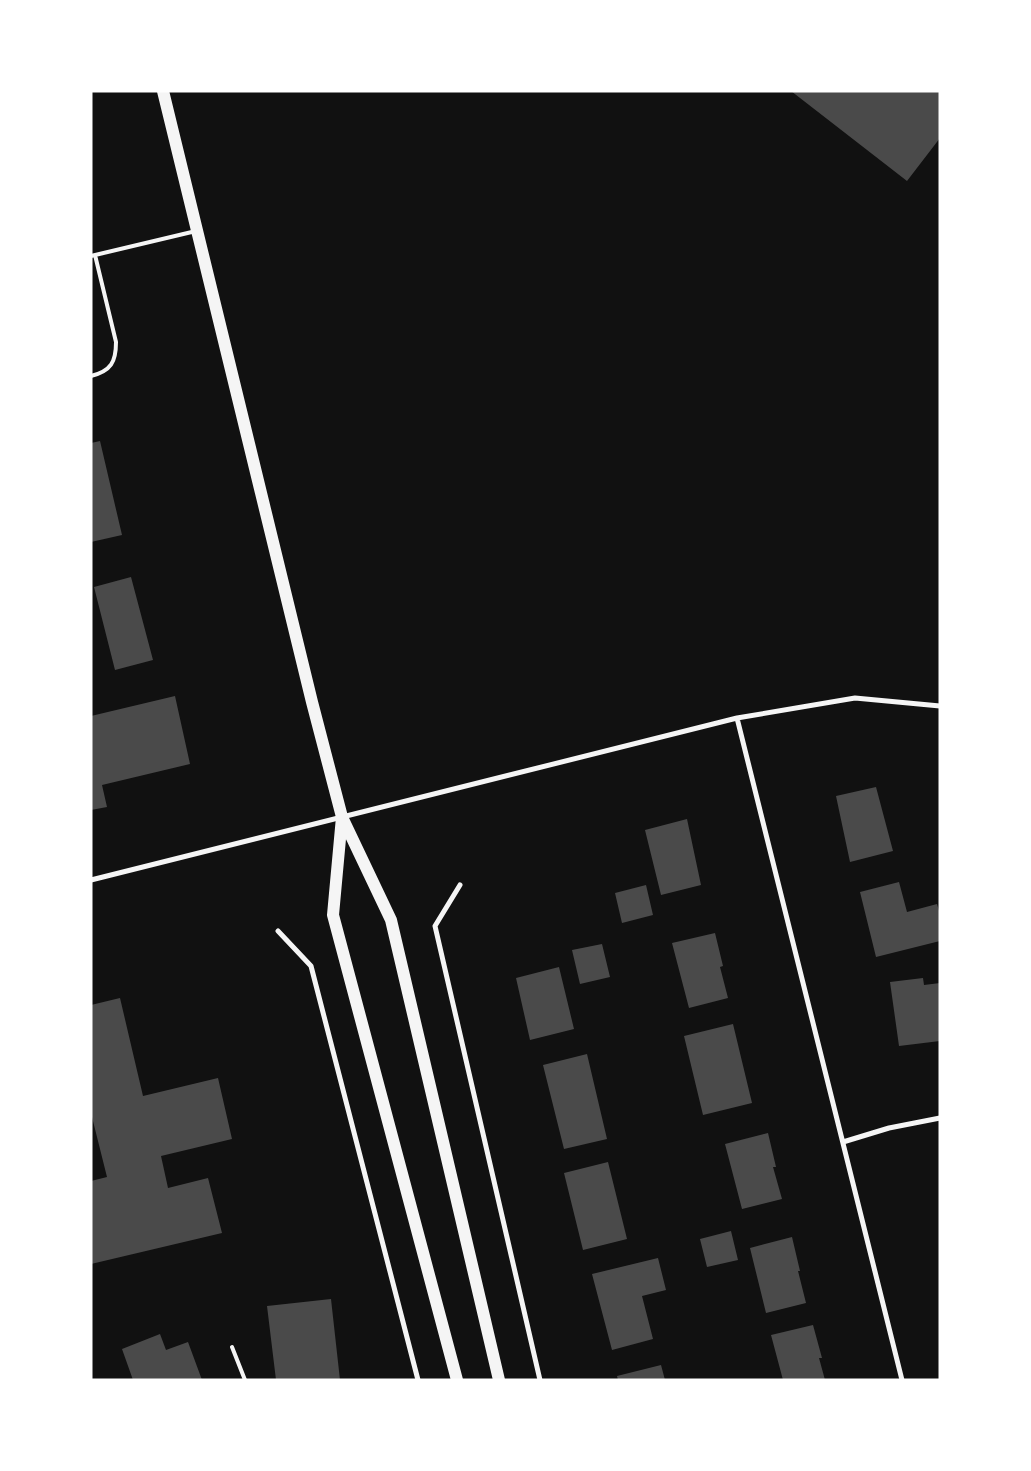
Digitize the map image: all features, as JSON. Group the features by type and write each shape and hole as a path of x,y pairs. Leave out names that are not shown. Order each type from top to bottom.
{"main road":[{"path":"164,91 312,702 342,817 391,920 499,1380"},
{"path":"342,817 333,915 457,1380"}],"street":[{"path":"91,880 737,718 855,698 940,706"},
{"path":"737,718 902,1380"},
{"path":"460,885 435,926 540,1380"},
{"path":"278,931 311,966 418,1380"},
{"path":"843,1142 889,1128 940,1118"}],"lane":[{"path":"91,376 109,368 116,357 116,342 93,256 197,230"},
{"path":"232,1347 245,1380"}],"building":[{"path":"791,91 940,91 940,138 907,181"},
{"path":"100,441 122,535 91,542 91,443"},
{"path":"131,577 153,660 115,670 94,587"},
{"path":"175,696 190,764 102,785 107,807 91,810 91,716"},
{"path":"876,787 893,851 850,862 836,796"},
{"path":"687,819 701,885 661,895 645,830"},
{"path":"899,882 907,912 937,904 940,914 940,941 876,957 860,892"},
{"path":"646,885 653,915 622,923 615,893"},
{"path":"715,933 723,966 720,967 728,998 689,1008 672,943"},
{"path":"602,944 610,977 580,984 572,950"},
{"path":"559,967 574,1029 530,1040 516,978"},
{"path":"923,978 924,985 940,983 940,1041 899,1046 890,982"},
{"path":"120,998 143,1096 218,1078 232,1139 161,1156 168,1188 208,1178 222,1233 91,1264 91,1181 107,1177 91,1113 91,1005"},
{"path":"733,1024 752,1103 703,1115 684,1036"},
{"path":"587,1054 607,1139 564,1149 543,1065"},
{"path":"768,1133 776,1167 773,1167 782,1199 742,1209 725,1144"},
{"path":"608,1162 627,1239 583,1250 564,1173"},
{"path":"731,1231 738,1260 707,1267 700,1239"},
{"path":"792,1237 806,1303 766,1313 750,1248"},
{"path":"658,1258 666,1290 642,1296 653,1339 612,1350 592,1274"},
{"path":"331,1299 340,1380 276,1380 267,1306"},
{"path":"813,1325 822,1358 819,1358 825,1380 783,1380 771,1335"},
{"path":"160,1334 166,1350 188,1342 202,1380 133,1380 122,1349"},
{"path":"661,1365 665,1380 618,1380 617,1376"}]}
